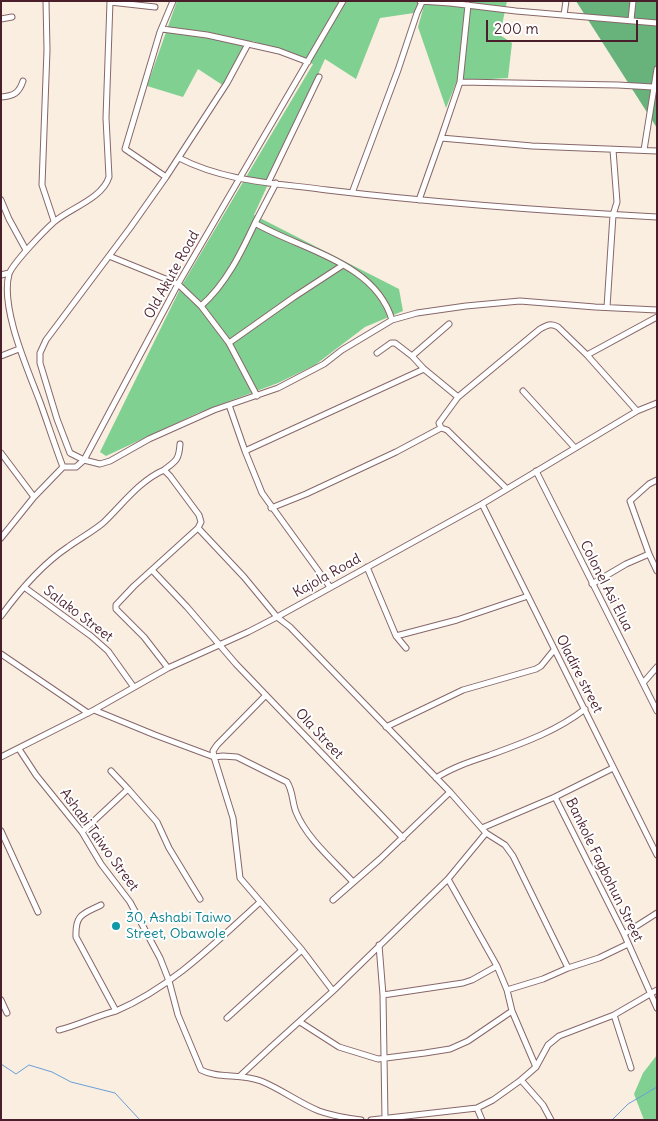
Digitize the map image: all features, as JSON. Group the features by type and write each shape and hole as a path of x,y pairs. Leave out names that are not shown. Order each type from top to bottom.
{"street":[{"path":"46,1 47,50 42,185 54,222"},
{"path":"166,177 125,149 162,28 173,1"},
{"name":"Old Akute Road","path":"84,460 178,284 342,1"},
{"path":"564,15 566,1"},
{"path":"631,20 633,1"},
{"path":"63,467 40,402 18,349 8,304 7,287 9,273 26,250 54,222 84,203 104,187 109,177 106,118 110,2 155,7"},
{"path":"352,193 421,2 657,23"},
{"path":"419,200 460,82 468,5"},
{"path":"1,19 12,17"},
{"path":"162,28 207,35 279,51 308,62"},
{"path":"248,44 227,83 179,158 58,324 40,353 40,363 54,410 70,453 84,460 100,464 110,461 148,439 229,405 278,388 324,364 342,350 392,320 438,310 520,301 657,310"},
{"path":"644,150 657,69"},
{"path":"268,183 319,77"},
{"path":"1,97 18,93 23,81"},
{"path":"460,82 618,85 653,88"},
{"path":"442,138 532,146 657,151"},
{"path":"607,307 613,215 616,202 613,150"},
{"path":"179,158 225,176 268,183 419,200 657,217"},
{"path":"201,306 224,281 238,258 276,183"},
{"path":"1,200 26,250"},
{"path":"255,223 316,251 366,280 381,295 389,309 392,320"},
{"path":"109,256 178,284 201,306 229,343 257,396"},
{"path":"229,343 343,265"},
{"path":"1,275 9,273"},
{"path":"587,355 657,317"},
{"path":"412,356 449,324"},
{"path":"441,428 439,423 442,417 458,397 546,325 553,324 587,355 637,411"},
{"path":"377,353 391,343 395,343 458,397"},
{"path":"1,356 18,349"},
{"path":"245,451 424,369"},
{"path":"523,391 575,448"},
{"name":"Kajola Road","path":"1,757 94,710 133,686 168,668 277,617 482,504 637,411 657,403"},
{"path":"229,405 262,493 330,587"},
{"path":"271,508 306,494 396,452 441,428 447,430 506,488"},
{"path":"1,616 44,566 68,547 89,534 155,474 176,461 179,455 180,444"},
{"path":"1,453 34,497"},
{"path":"1,538 34,497 63,467 76,467 84,460"},
{"path":"164,470 199,515 201,522 198,528 118,602 116,609 144,637 168,668"},
{"name":"Colonel Asi Elua","path":"536,471 657,711"},
{"path":"657,480 630,501 657,571"},
{"name":"Oladire street","path":"482,504 657,855"},
{"path":"198,528 244,577 277,617 290,628 450,792 486,833 504,844 513,856 568,968"},
{"path":"592,584 626,564 649,554"},
{"path":"367,566 396,636 406,648"},
{"name":"Ola Street","path":"152,570 219,645 403,838"},
{"name":"Salako Street","path":"24,587 92,636 108,651 133,686"},
{"path":"396,636 457,620 528,596"},
{"path":"386,727 463,690 536,669 541,666 554,650"},
{"path":"1,654 88,713"},
{"path":"643,683 657,667"},
{"path":"266,695 217,745 214,751 214,757 233,818 240,878 259,903 302,950 333,991"},
{"path":"436,778 454,768 558,727 585,709"},
{"path":"94,710 214,757 237,757 287,782 290,786 296,811 305,827 353,882"},
{"name":"Ashabi Taiwo Street","path":"19,749 36,775 82,832 101,864 130,902 153,944 168,981 178,1015 201,1070 213,1075 242,1075 261,1081 338,1118 360,1120"},
{"path":"482,828 555,797 613,768"},
{"path":"111,771 157,822 169,848 200,899"},
{"path":"82,832 128,789"},
{"path":"333,900 403,838 450,792"},
{"name":"Bankole Fagbohun Street","path":"555,797 624,934 657,1008"},
{"path":"1,831 38,912"},
{"path":"242,1075 333,991 448,879 486,833"},
{"path":"448,879 497,966 507,990 512,1011 536,1067"},
{"path":"59,1030 82,1024 132,1004 187,968 259,903"},
{"path":"101,905 78,918 76,937 116,1011"},
{"path":"624,934 657,913"},
{"path":"507,990 599,958 628,944"},
{"path":"379,945 383,995 385,1119"},
{"path":"227,1018 302,950"},
{"path":"383,995 463,983 497,966"},
{"path":"370,1120 477,1108 493,1100 536,1067 548,1045 559,1036 614,1015 657,990"},
{"path":"1,1000 7,1013"},
{"path":"300,1022 347,1051 372,1058 384,1058 425,1054 450,1048 468,1041 512,1011"},
{"path":"614,1015 631,1068"},
{"path":"521,1080 542,1105 551,1120"},
{"path":"477,1108 482,1120"},
{"path":"437,1112 437,1120"}],"green space":[{"path":"177,1 507,1 500,35 512,43 508,78 457,81 446,108 418,27 425,2 414,13 380,18 356,79 325,59 254,215 399,289 403,311 365,327 315,365 278,383 198,413 106,456 100,452 182,285 313,64 253,41 224,86 198,69 183,97 147,86"},
{"path":"576,1 657,1 657,128"},
{"path":"657,1055 657,1120 644,1120 634,1094 643,1073"}],"waterway":[{"path":"1,1064 16,1074 29,1065 52,1072 71,1082 115,1093 140,1120"},
{"path":"612,1120 628,1104 657,1087"}],"place":[{"name":"30, Ashabi Taiwo Street, Obawole","path":"116,926"}]}
